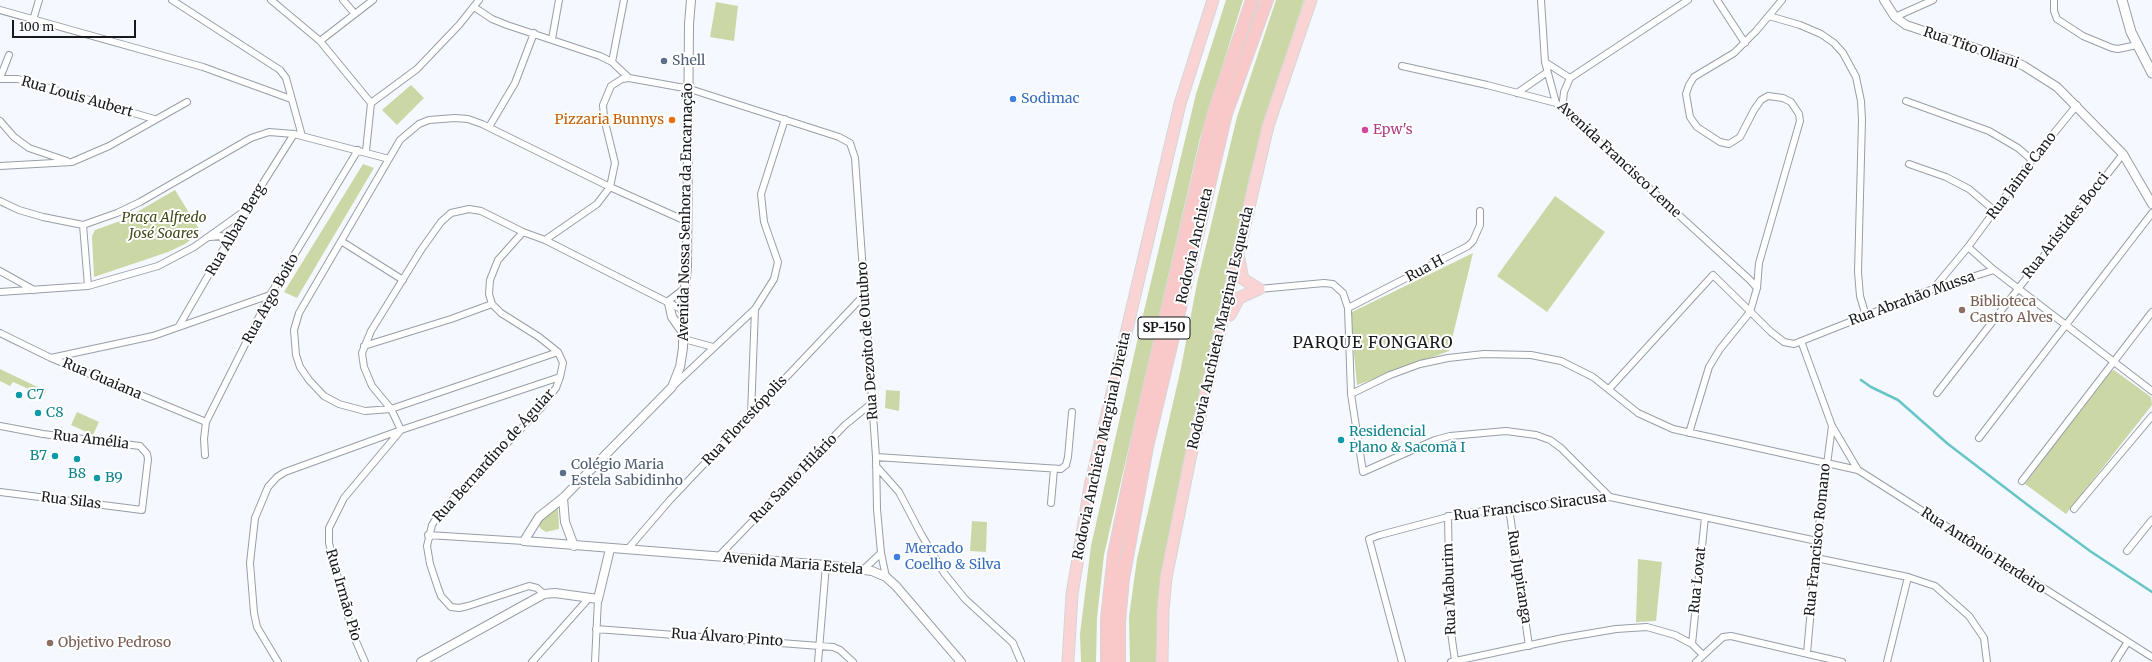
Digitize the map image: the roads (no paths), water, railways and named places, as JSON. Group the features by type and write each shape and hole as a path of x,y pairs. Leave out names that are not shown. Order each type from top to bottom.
{"highway":[{"name":"Rodovia Anchieta Marginal Direita","path":"1068,662 1072,594 1090,486 1180,104 1213,0"},
{"name":"Rodovia Anchieta","path":"1107,662 1107,618 1114,554 1143,414 1213,115 1252,0"},
{"name":"Rodovia Anchieta","path":"1119,662 1119,622 1123,579 1148,447 1226,114 1267,0"},
{"name":"Rodovia Anchieta Marginal Esquerda","path":"1162,662 1163,611 1175,530 1268,126 1311,0"},
{"path":"1238,254 1244,279 1259,289"},
{"path":"1216,353 1235,302 1243,295 1259,289"}],"main road":[{"path":"2122,0 2137,44 2152,73"}],"street":[{"path":"33,20 39,0"},
{"path":"172,0 280,70 286,78 302,136"},
{"path":"271,0 320,41 371,103 366,152"},
{"path":"343,0 355,14"},
{"path":"320,41 373,0"},
{"path":"371,103 416,69 479,0"},
{"path":"552,39 559,0"},
{"path":"612,62 624,0"},
{"name":"Avenida Nossa Senhora da Encarnação","path":"524,541 539,517 563,498 672,387 680,367 684,336 683,310 688,222 690,89 689,24 691,0"},
{"name":"Avenida Francisco Leme","path":"1541,0 1546,73 1556,103 1757,288"},
{"path":"1562,109 1564,92 1570,78 1688,0"},
{"path":"1717,0 1745,43"},
{"path":"1689,433 1710,367 1720,349 1750,312 1757,288 1759,263 1798,130 1799,114 1791,102 1783,98 1768,96 1761,100 1754,110 1740,137 1729,144 1720,142 1697,127 1690,117 1686,94 1694,77 1721,62 1745,43 1782,0"},
{"name":"Rua Tito Oliani","path":"1884,0 1895,17 1906,25 2024,66 2058,88 2077,105 2123,154 2152,204"},
{"path":"1895,17 1933,0"},
{"path":"2054,0 2054,11 2061,24 2083,36 2118,49 2137,44"},
{"path":"474,7 492,19 552,39 612,62 629,78"},
{"path":"0,10 203,67 291,99"},
{"path":"1769,16 1800,25 1821,34 1834,43 1843,53 1856,77 1861,100 1862,120 1858,272 1860,296 1866,316"},
{"path":"489,127 515,83 534,33"},
{"path":"0,79 9,55"},
{"path":"1545,62 1570,78"},
{"path":"1402,66 1556,103"},
{"path":"1517,93 1546,73"},
{"path":"545,240 597,204 610,187 615,163 604,118 603,105 611,86 622,79 629,78 690,89 785,119 761,194 764,222 776,252 778,268 770,288 755,309 672,387"},
{"name":"Rua Louis Aubert","path":"0,79 18,80 154,119"},
{"path":"1906,101 1989,131 2018,148 2032,160"},
{"path":"0,166 72,162 104,149 154,119 187,102"},
{"name":"Rua Jaime Cano","path":"1933,289 1968,247 2032,160 2077,105"},
{"path":"558,352 391,409 365,411 342,405 324,396 300,367 296,355 294,330 300,313 389,159 408,132 419,124 429,120 456,118 468,119 489,127 610,187 688,222"},
{"name":"Rua Dezoito de Outubro","path":"785,119 839,137 850,143 855,158 876,457 877,509 881,552 886,577"},
{"path":"0,121 14,137 29,148 72,162"},
{"path":"0,201 19,210 43,218 83,225 117,213 140,202 214,158 258,135 282,132 389,159"},
{"name":"Rua Alban Berg","path":"179,326 246,210 294,134"},
{"name":"Rua Argo Boito","path":"205,455 204,439 206,422 270,295 358,150"},
{"name":"Rua Aristides Bocci","path":"1937,393 2123,154"},
{"path":"1908,164 1946,177 1969,189 1995,211"},
{"path":"401,430 391,409 372,386 362,360 364,346 370,331 403,280 441,222 451,213 469,209 481,211 523,232 545,240 683,310"},
{"path":"0,292 88,286 158,266 182,254 209,237 246,210"},
{"name":"Rua H","path":"1348,308 1468,246 1473,241 1480,225 1480,211"},
{"path":"1979,438 2152,213"},
{"path":"83,225 88,286"},
{"path":"523,232 498,260 493,271 489,286 492,304 501,313 539,337 558,352"},
{"path":"209,237 221,236 226,247"},
{"path":"341,241 403,280"},
{"path":"1968,247 1994,270"},
{"name":"Rua Abrahão Mussa","path":"1801,341 1933,289 1994,270 2152,391"},
{"path":"0,271 34,290"},
{"path":"1609,389 1712,275 1780,339 1789,343 1801,341 1832,426"},
{"path":"1259,289 1324,283 1333,284 1339,287 1343,293 1348,308 1351,394 1363,472 1445,437 1476,432 1506,431 1536,435 1550,440 1561,448 1610,497"},
{"path":"668,302 685,288"},
{"name":"Rua Florestópolis","path":"627,550 670,500 865,294"},
{"path":"51,358 124,344 166,332 179,326 270,295"},
{"path":"668,302 672,317 684,336 713,347"},
{"path":"364,346 492,304"},
{"path":"751,414 755,309"},
{"path":"2022,481 2152,312"},
{"name":"Rua Guaiana","path":"0,333 51,358 206,422"},
{"name":"Rua Bernardino de Águiar","path":"428,535 439,514 540,409 556,388 563,363 558,352"},
{"path":"1351,394 1390,375 1420,364 1448,358 1484,354 1531,355 1561,361 1593,377 1638,413 1650,420 1673,429 1858,470"},
{"path":"278,662 257,627 250,577 251,543 255,518 268,487 277,477 286,472 401,430 560,377"},
{"name":"Rua Santo Hilário","path":"718,557 845,425 872,403"},
{"path":"876,457 1054,469 1063,468 1067,461 1072,412"},
{"path":"2074,509 2152,416"},
{"name":"Rua Amélia","path":"0,426 43,434 140,446 147,454 148,459 142,510"},
{"name":"Rua Francisco Romano","path":"1806,653 1816,558 1816,541 1832,426"},
{"name":"Rua Antônio Herdeiro","path":"1832,426 1858,470 2127,643 2152,657"},
{"name":"Rua Irmão Pio","path":"365,662 352,632 329,543 329,528 344,498 401,430"},
{"path":"876,466 899,492 944,573 965,599 1013,643 1021,662"},
{"path":"1051,503 1054,469"},
{"name":"Rua Silas","path":"0,492 142,510"},
{"name":"Rua Francisco Siracusa","path":"1402,662 1369,539 1448,516 1610,497 1816,541"},
{"path":"563,498 564,522 574,546"},
{"name":"Rua Jupiranga","path":"1509,508 1530,646"},
{"name":"Rua Maburim","path":"1448,516 1450,625 1453,662"},
{"name":"Rua Lovat","path":"1692,644 1705,517"},
{"path":"2127,551 2152,520"},
{"path":"524,541 428,535 427,546 432,570 441,596 451,607 459,608 468,606 529,586 537,588 544,594"},
{"name":"Avenida Maria Estela","path":"524,541 826,566 863,570 886,577"},
{"path":"595,662 598,598 610,549"},
{"path":"863,570 881,552"},
{"path":"1816,558 1908,577 1935,586 1969,616 1984,638 1988,654 1987,662"},
{"path":"818,662 826,566"},
{"path":"886,577 961,662"},
{"path":"1887,662 1908,577"},
{"path":"421,662 544,594 555,592 589,598 598,598"},
{"path":"532,662 589,598"},
{"path":"1453,662 1616,629 1647,627 1663,630 1692,644 1703,654"},
{"name":"Rua Álvaro Pinto","path":"596,629 819,645 840,650 853,662"},
{"path":"1696,662 1723,637 1731,636 1842,662"},
{"path":"2115,662 2127,643"}],"waterway":[{"path":"1861,380 1871,387 1898,400 1948,444 2033,509 2090,551 2152,592"}],"place":[{"name":"Shell","path":"664,61"},
{"name":"Sodimac","path":"1013,99"},
{"name":"Pizzaria Bunnys","path":"672,120"},
{"name":"Epw's","path":"1365,130"},
{"name":"Biblioteca Castro Alves","path":"1962,310"},
{"name":"C7","path":"19,395"},
{"name":"C8","path":"38,413"},
{"name":"Residencial Plano & Sacomã I","path":"1341,440"},
{"name":"B7","path":"55,456"},
{"name":"B8","path":"77,459"},
{"name":"Colégio Maria Estela Sabidinho","path":"563,473"},
{"name":"B9","path":"97,478"},
{"name":"Mercado Coelho & Silva","path":"897,557"},
{"name":"Objetivo Pedroso","path":"50,643"}],"district":[{"name":"PARQUE FONGARO","path":"1373,343"}],"park label":[{"name":"Praça Alfredo José Soares","path":"164,226"}]}
